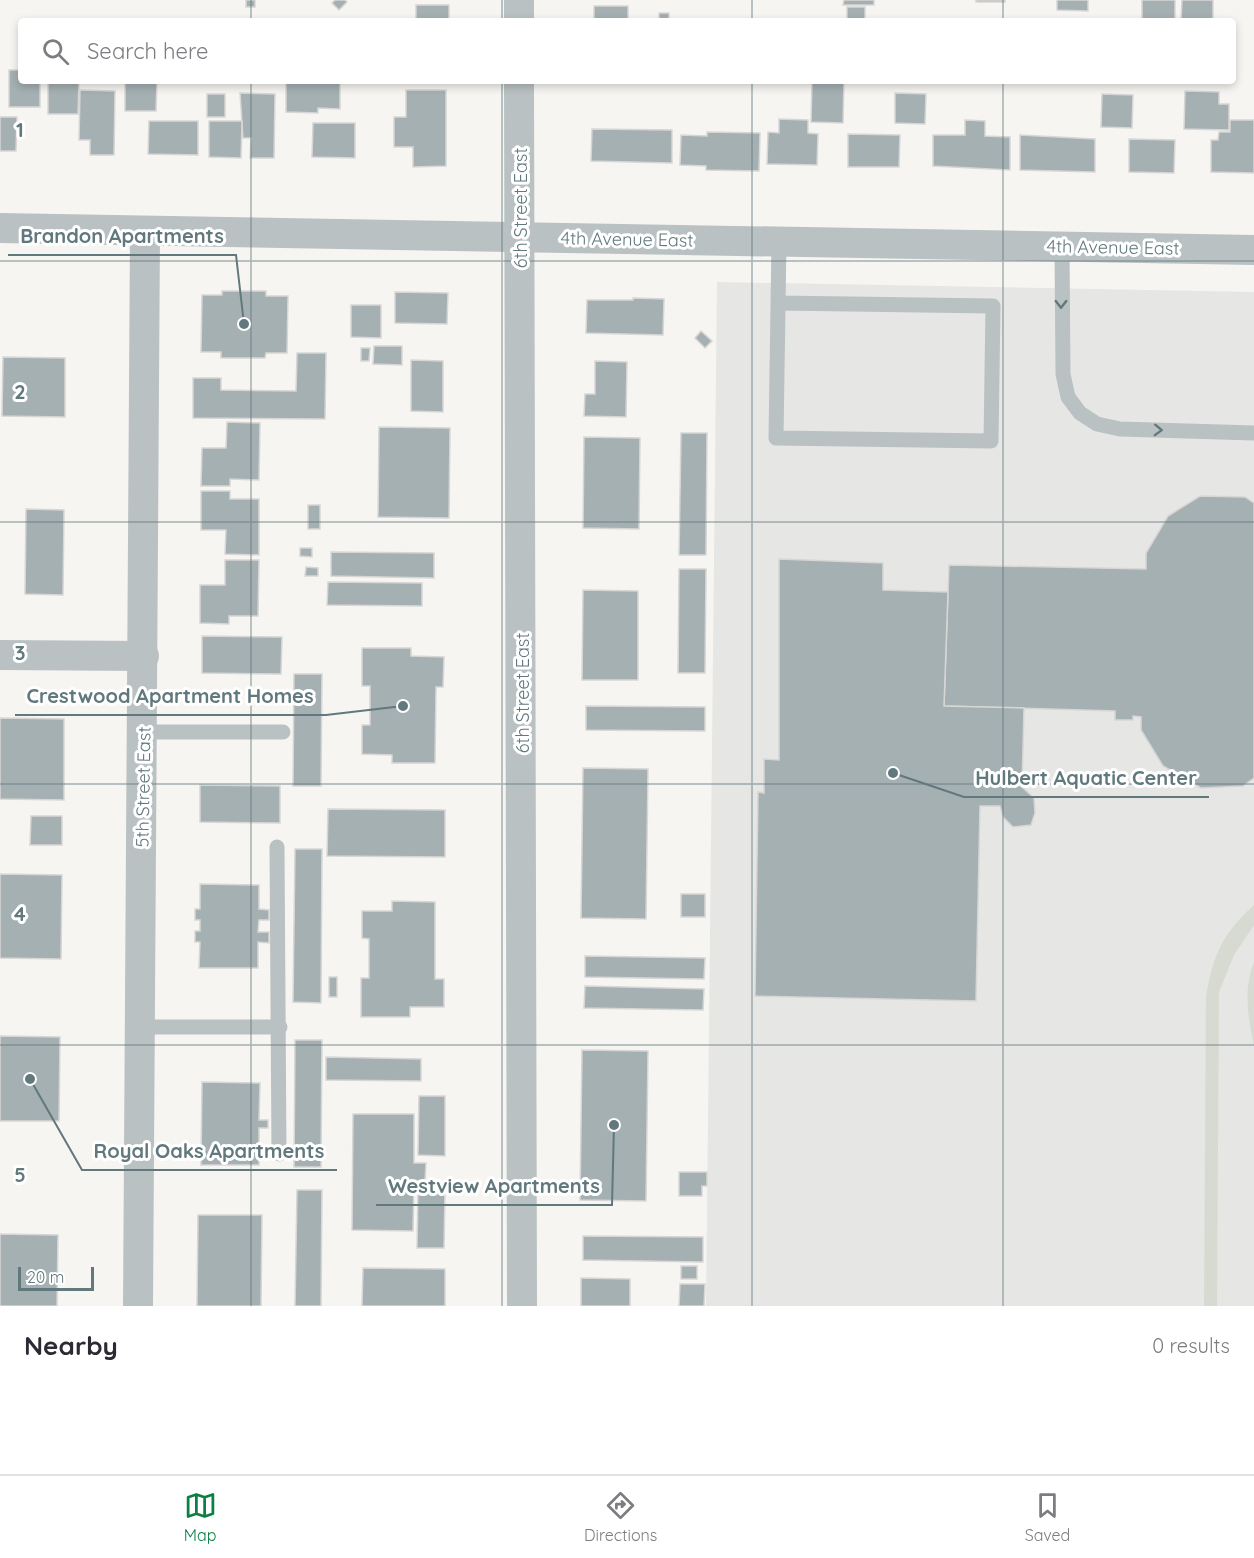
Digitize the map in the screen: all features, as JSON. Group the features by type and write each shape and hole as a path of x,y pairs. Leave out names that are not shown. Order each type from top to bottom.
{"street":[{"path":"519,0 519,18"},
{"name":"6th Street East","path":"519,84 522,1306"},
{"name":"4th Avenue East","path":"0,228 1254,250"},
{"name":"5th Street East","path":"138,1306 145,232"},
{"path":"0,655 144,656"}],"lane":[{"path":"778,303 993,306 991,441 776,438 778,303 779,241"},
{"path":"1062,246 1063,374 1068,397 1080,413 1097,424 1120,429 1254,433"},
{"path":"143,732 283,732"},
{"path":"277,847 280,1027 279,1155"},
{"path":"140,1027 280,1027"}],"shaded area":[{"path":"717,282 1254,292 1254,1306 706,1306"},
{"path":"1254,905 1254,925 1234,955 1219,992 1217,1306 1204,1306 1206,997 1212,969 1221,946 1234,926"},
{"path":"1254,962 1254,1046 1248,1014 1248,993"}],"building":[{"path":"246,0 255,0 255,7 246,7"},
{"path":"335,0 347,2 339,10 332,3"},
{"path":"844,0 874,0 874,5 843,5"},
{"path":"976,0 1005,0 1005,2 976,2"},
{"path":"1057,0 1088,0 1088,11 1057,10"},
{"path":"1142,0 1175,0 1175,18 1142,18"},
{"path":"1182,0 1213,0 1213,18 1181,18"},
{"path":"416,5 449,5 449,18 416,18"},
{"path":"594,6 628,6 628,18 594,18"},
{"path":"847,7 865,7 865,18 847,18"},
{"path":"659,13 669,13 669,18 659,18"},
{"path":"9,70 18,70 18,84 40,84 40,107 9,107"},
{"path":"48,84 79,84 78,114 48,114"},
{"path":"125,84 157,84 156,111 125,111"},
{"path":"286,84 340,84 340,109 318,108 318,113 286,112"},
{"path":"812,84 844,84 843,123 811,122"},
{"path":"80,90 115,91 114,155 90,155 90,140 79,140"},
{"path":"406,90 446,90 446,166 413,167 413,147 394,147 394,117 406,117"},
{"path":"1185,91 1219,92 1219,104 1229,104 1229,130 1184,129"},
{"path":"240,93 275,94 274,158 250,158 251,138 243,138"},
{"path":"895,93 926,94 925,124 895,123"},
{"path":"207,94 225,94 225,117 207,117"},
{"path":"1102,94 1133,95 1132,128 1101,127"},
{"path":"0,117 17,117 16,151 0,151"},
{"path":"779,119 808,120 808,133 818,134 817,165 767,164 768,132 779,133"},
{"path":"965,120 985,121 985,136 1010,137 1010,170 933,166 933,135 965,135"},
{"path":"1230,120 1254,120 1254,173 1211,172 1211,140 1218,140 1219,132 1230,132"},
{"path":"149,121 198,121 198,155 148,154"},
{"path":"209,121 242,121 241,158 209,157"},
{"path":"313,123 355,123 355,158 312,157"},
{"path":"592,129 672,130 672,163 591,161"},
{"path":"707,132 760,133 759,171 706,170 706,166 680,165 681,135 707,136"},
{"path":"848,134 900,135 899,167 848,167"},
{"path":"1020,135 1095,139 1095,172 1020,170"},
{"path":"1129,139 1175,140 1174,173 1129,172"},
{"path":"222,291 266,291 266,296 288,296 287,353 266,353 265,358 221,358 221,352 201,352 202,295 222,295"},
{"path":"395,292 448,293 447,324 395,323"},
{"path":"633,298 664,299 663,335 586,333 587,300 633,300"},
{"path":"351,305 381,305 381,338 351,337"},
{"path":"701,331 712,341 705,348 695,338"},
{"path":"374,346 402,346 402,365 373,364"},
{"path":"361,348 370,348 369,361 361,361"},
{"path":"297,353 326,353 325,419 193,418 193,378 221,378 221,390 296,391"},
{"path":"3,357 65,358 65,417 2,416"},
{"path":"411,360 443,361 443,412 411,411"},
{"path":"595,361 627,362 626,417 584,416 585,394 595,394"},
{"path":"227,422 260,423 259,480 230,479 230,486 201,486 202,448 226,448"},
{"path":"379,427 450,428 449,518 378,517"},
{"path":"681,433 707,433 706,555 679,555"},
{"path":"584,437 640,438 639,529 583,528"},
{"path":"201,491 230,491 230,499 259,499 259,555 225,554 226,530 201,530"},
{"path":"1200,496 1245,497 1254,503 1254,778 1243,786 1201,788 1163,766 1141,730 1141,717 1133,716 1133,720 1115,720 1115,711 944,706 949,565 1146,569 1146,553 1168,516"},
{"path":"308,505 320,505 320,529 308,529"},
{"path":"26,509 64,510 63,595 25,594"},
{"path":"300,548 312,548 312,557 300,556"},
{"path":"331,552 434,553 434,578 331,576"},
{"path":"779,559 883,563 883,590 948,592 944,706 1024,708 1022,787 1034,798 1035,813 1031,825 1013,827 1003,817 1000,806 980,806 976,1001 755,996 758,792 764,793 764,759 779,760"},
{"path":"225,560 259,560 258,616 229,616 229,624 200,623 200,585 225,585"},
{"path":"306,567 318,568 318,576 305,576"},
{"path":"679,569 706,569 705,673 678,673"},
{"path":"328,582 422,583 422,606 327,605"},
{"path":"583,590 638,591 638,680 582,680"},
{"path":"202,636 282,637 281,674 202,673"},
{"path":"362,648 411,648 411,656 444,657 443,687 436,687 435,763 392,763 392,755 362,754 362,725 370,725 370,686 362,686"},
{"path":"294,674 322,674 321,786 293,786"},
{"path":"586,706 705,707 705,731 586,730"},
{"path":"0,718 64,719 64,800 0,799"},
{"path":"583,768 648,769 646,919 581,918"},
{"path":"200,785 280,786 280,823 200,822"},
{"path":"328,809 445,810 445,857 327,856"},
{"path":"31,816 62,816 62,845 30,845"},
{"path":"295,849 322,849 321,1003 293,1002"},
{"path":"0,874 62,875 61,959 0,958"},
{"path":"200,884 259,885 259,909 269,910 269,920 259,920 258,932 269,932 269,943 258,942 258,968 199,968 200,942 195,942 195,931 200,931 200,920 195,920 195,909 200,909"},
{"path":"681,894 705,894 705,917 681,917"},
{"path":"392,901 435,902 435,979 444,979 444,1007 410,1007 410,1017 361,1017 361,978 369,978 369,939 362,938 362,911 392,911"},
{"path":"585,956 705,958 704,979 585,977"},
{"path":"329,977 337,977 337,997 329,997"},
{"path":"585,986 704,989 703,1010 584,1008"},
{"path":"0,1036 60,1037 59,1121 0,1121"},
{"path":"295,1040 322,1040 321,1167 294,1167"},
{"path":"582,1050 648,1051 646,1201 580,1200"},
{"path":"326,1057 421,1059 421,1081 326,1080"},
{"path":"202,1082 260,1083 259,1120 268,1120 268,1128 259,1128 259,1165 201,1165"},
{"path":"419,1096 445,1096 445,1156 418,1155"},
{"path":"353,1114 414,1114 414,1163 426,1163 425,1181 414,1181 413,1231 352,1230"},
{"path":"679,1172 707,1172 707,1186 702,1186 702,1196 679,1196"},
{"path":"418,1188 445,1189 444,1248 417,1248"},
{"path":"297,1190 322,1190 321,1306 295,1306"},
{"path":"198,1215 262,1215 261,1306 197,1306"},
{"path":"0,1234 58,1235 57,1306 0,1306"},
{"path":"583,1236 703,1237 703,1262 583,1260"},
{"path":"681,1266 697,1266 697,1279 681,1279"},
{"path":"363,1268 445,1269 445,1306 362,1306"},
{"path":"581,1278 630,1279 630,1306 581,1306"},
{"path":"680,1284 705,1284 704,1306 679,1306"}],"place":[{"name":"Brandon Apartments","path":"244,324"},
{"name":"Crestwood Apartment Homes","path":"403,706"},
{"name":"Hulbert Aquatic Center","path":"893,773"},
{"name":"Royal Oaks Apartments","path":"30,1079"},
{"name":"Westview Apartments","path":"614,1125"}]}
